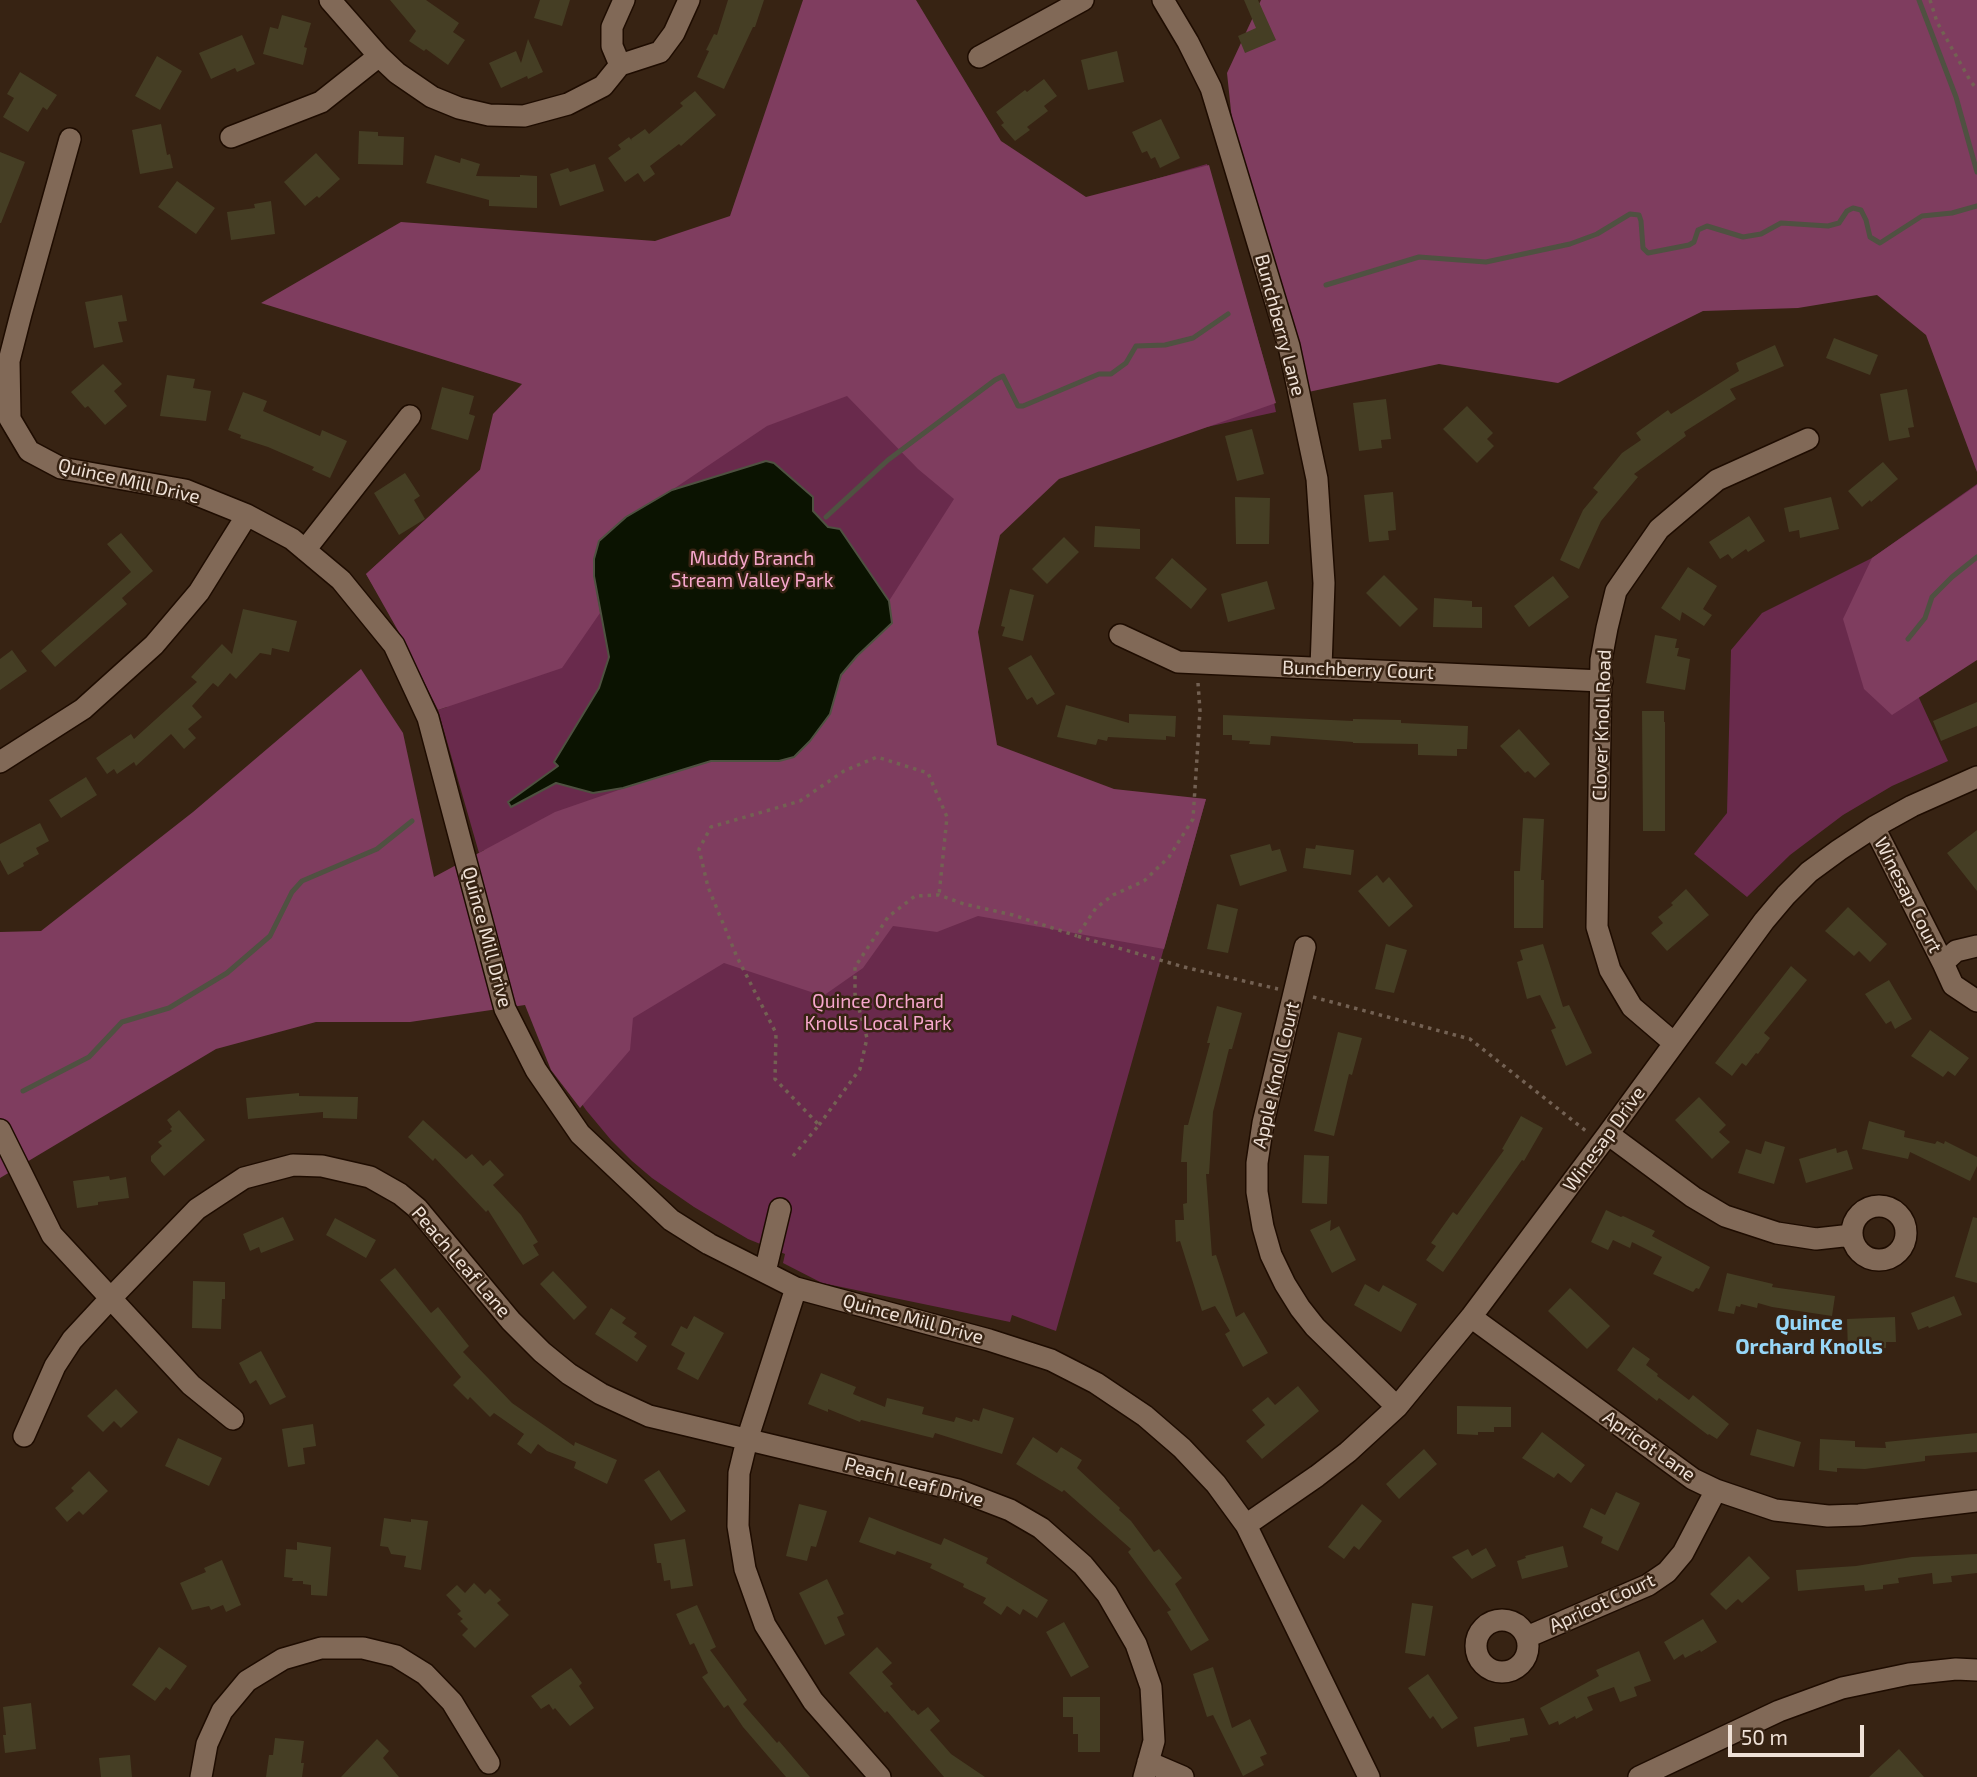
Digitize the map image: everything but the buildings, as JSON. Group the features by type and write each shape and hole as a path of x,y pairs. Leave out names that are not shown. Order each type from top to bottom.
{"street":[{"path":"330,0 379,56 397,73 432,97 459,108 489,115 512,116 524,116 568,104 603,86 620,65 660,52 674,33 689,0"},
{"path":"620,65 612,46 612,27 624,0"},
{"path":"979,57 1083,0"},
{"name":"Bunchberry Lane","path":"1163,0 1188,41 1211,88 1289,346 1317,479 1324,583 1321,668"},
{"path":"231,137 321,102 379,56"},
{"name":"Quince Mill Drive","path":"70,139 9,362 5,422 29,451 61,468 184,491 247,515 292,539 341,580 394,645 428,718 505,1009 536,1070 580,1134 671,1220 709,1244 796,1288 989,1340 1051,1360 1096,1383 1145,1416 1182,1448 1216,1484 1246,1525 1369,1777"},
{"path":"305,550 410,416"},
{"name":"Clover Knoll Road","path":"1674,1044 1632,1007 1610,970 1597,927 1601,660 1616,590 1659,529 1717,480 1808,439"},
{"path":"0,762 83,709 154,645 199,592 247,515"},
{"name":"Bunchberry Court","path":"1120,635 1178,662 1602,681"},
{"name":"Winesap Drive","path":"1246,1525 1328,1468 1397,1407 1471,1317 1786,895 1809,872 1874,827 1977,776"},
{"name":"Winesap Court","path":"1874,827 1953,985 1977,1001"},
{"path":"1943,963 1956,951 1977,946"},
{"name":"Apple Knoll Court","path":"1305,947 1263,1123 1257,1163 1257,1192 1263,1227 1271,1255 1300,1308 1315,1327 1397,1407"},
{"path":"0,1130 52,1235 191,1385 233,1419"},
{"path":"1604,1140 1725,1216 1777,1233 1816,1239 1852,1236"},
{"name":"Peach Leaf Lane","path":"24,1436 55,1366 72,1340 197,1209 244,1178 293,1165 322,1166 370,1177 400,1194 416,1208 511,1321 542,1352 569,1374 601,1394 649,1416 747,1440"},
{"path":"765,1272 780,1209"},
{"path":"796,1288 739,1473 738,1526 745,1569 765,1625 813,1700 880,1777"},
{"name":"Apricot Lane","path":"1471,1317 1693,1479 1716,1490 1775,1510 1828,1516 1859,1515 1977,1501"},
{"name":"Peach Leaf Drive","path":"747,1440 958,1490 1010,1510 1041,1528 1083,1565 1107,1594 1136,1644 1151,1687 1154,1741 1146,1770"},
{"name":"Apricot Court","path":"1527,1637 1647,1585 1667,1572 1683,1553 1716,1490"},
{"path":"201,1777 207,1744 222,1712 247,1681 283,1659 321,1648 363,1648 396,1656 425,1674 452,1702 489,1763"},
{"path":"1639,1777 1779,1711 1842,1688 1909,1674 1956,1669 1977,1670"},
{"path":"1146,1770 1184,1777"}],"path":[{"path":"1930,0 1937,22 1977,89"},
{"path":"1077,936 1097,908 1112,895 1143,881 1169,857 1193,819 1200,711 1199,663"},
{"path":"819,1125 775,1079 776,1032 737,957 708,887 699,849 711,827 800,801 844,771 877,757 928,774 947,817 939,895"},
{"path":"793,1156 860,1069 867,1038 855,994 855,967 888,918 915,896 939,895 1184,967 1295,992 1470,1039 1589,1133 1604,1140"}],"green space":[{"path":"1207,164 1268,374 1276,412 1147,440 1023,489 969,544 960,730 1115,795 1206,799 1056,1331 1012,1315 1010,1322 822,1283 783,1263 785,1254 748,1239 652,1178 611,1140 563,1076 484,850 479,853 438,710 447,707 366,574 566,391 1087,199"},
{"path":"1977,484 1977,629 1903,663 1948,761 1892,786 1843,815 1790,855 1747,897 1694,854 1727,813 1731,650 1762,613 1872,558"}],"shaded area":[{"path":"803,0 916,0 1001,141 1086,197 1209,165 1276,403 1059,479 1000,535 978,632 997,745 1114,789 1206,799 1164,949 978,916 937,932 893,926 863,968 823,996 724,963 633,1018 630,1050 580,1108 551,1070 525,1005 410,1022 316,1022 216,1049 0,1178 0,932 41,931 193,812 361,669 403,733 434,877 555,812 665,774 711,761 779,761 794,757 830,714 841,675 892,623 889,601 954,499 918,469 847,396 767,426 672,490 626,517 594,559 600,613 562,668 438,710 366,574 480,470 493,414 522,384 261,303 401,222 655,241 730,216"},
{"path":"1261,0 1977,0 1977,472 1926,335 1877,295 1798,308 1703,311 1558,383 1439,364 1299,394 1238,177 1227,73"},
{"path":"766,461 774,463 813,497 813,511 828,527 840,529 889,601 892,623 841,675 830,714 794,757 779,761 711,761 623,788 593,793 556,783 511,807 508,802 558,766 554,762 599,688 609,657 594,576 594,559 599,541 626,517 672,490"},
{"path":"1977,485 1977,660 1892,715 1864,689 1843,619 1872,558"}],"waterway":[{"path":"1919,0 1956,97 1977,172"},
{"path":"1326,285 1419,257 1486,262 1570,244 1597,234 1630,214 1639,215 1643,248 1648,253 1689,245 1694,242 1698,230 1707,226 1743,237 1761,234 1781,223 1828,226 1839,223 1847,211 1853,208 1861,210 1870,237 1880,243 1922,216 1952,213 1977,206"},
{"path":"826,517 888,460 995,380 1003,376 1018,406 1023,406 1099,374 1111,374 1126,363 1136,346 1165,345 1193,338 1228,314"},
{"path":"1908,639 1925,618 1932,597 1977,557"},
{"path":"23,1091 89,1057 122,1022 169,1008 227,973 270,936 292,892 302,881 377,849 412,821"}],"district":[{"name":"Quince Orchard Knolls","path":"1809,1335"}],"park label":[{"name":"Muddy Branch Stream Valley Park","path":"752,570"},
{"name":"Quince Orchard Knolls Local Park","path":"878,1013"}]}
